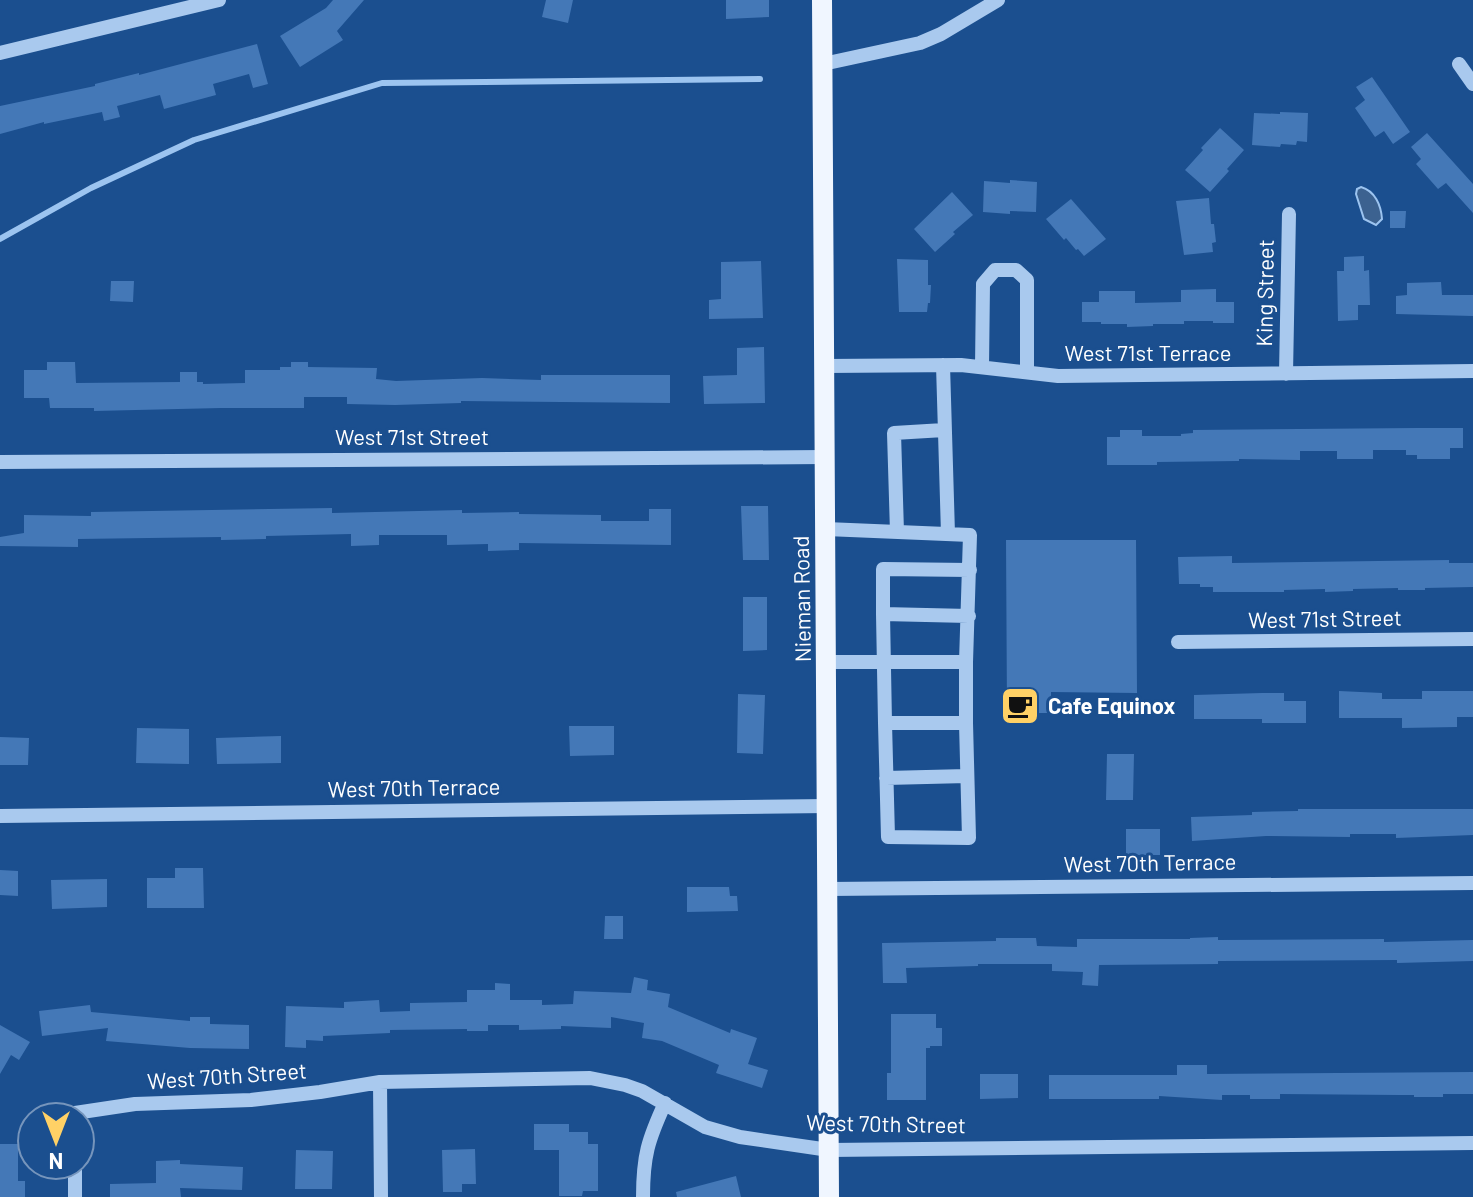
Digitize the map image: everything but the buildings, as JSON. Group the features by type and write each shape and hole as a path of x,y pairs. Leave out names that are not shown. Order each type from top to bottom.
{"main road":[{"name":"Nieman Road","path":"822,0 829,1197"}],"street":[{"path":"0,53 219,0"},
{"path":"823,64 920,43 998,0"},
{"path":"1459,64 1473,84"},
{"name":"King Street","path":"1286,374 1289,214"},
{"path":"982,367 983,284 995,270 1016,270 1027,280 1027,372"},
{"path":"943,365 948,534"},
{"name":"West 71st Terrace","path":"825,366 943,365 1058,376 1473,371"},
{"path":"897,532 894,433 944,430"},
{"name":"West 71st Street","path":"0,462 825,457"},
{"path":"826,529 970,535 970,570 969,616 966,662 969,838 888,837 883,569 970,570"},
{"path":"883,614 969,616"},
{"name":"West 71st Street","path":"1178,642 1473,639"},
{"path":"827,662 966,662"},
{"path":"885,723 966,723"},
{"path":"886,778 967,776"},
{"name":"West 70th Terrace","path":"0,816 828,806"},
{"name":"West 70th Terrace","path":"828,889 1473,883"},
{"name":"West 70th Street","path":"96,1111 135,1104 251,1100 380,1082 590,1078 642,1091 705,1127 740,1137 829,1150 1473,1143"},
{"path":"380,1082 381,1197"},
{"path":"643,1197 646,1152 665,1103"}],"water":[{"path":"1361,187 1374,195 1379,204 1382,219 1376,225 1364,219 1356,194"}],"waterway":[{"path":"0,239 91,188 194,140 382,83 760,79"}],"place":[{"name":"Cafe Equinox","path":"1020,706"}]}
